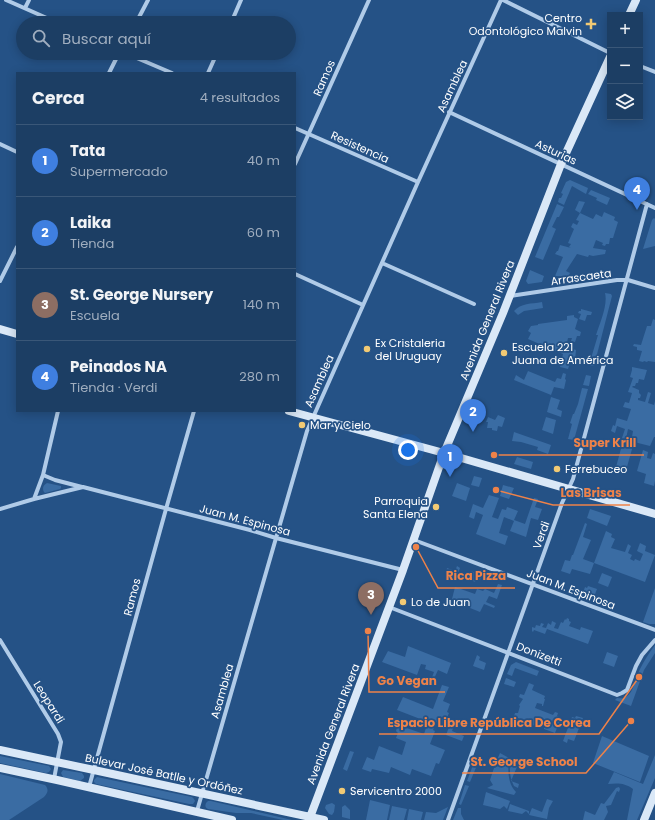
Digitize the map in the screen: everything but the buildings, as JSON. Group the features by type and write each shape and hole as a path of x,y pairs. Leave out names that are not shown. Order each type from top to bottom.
{"main road":[{"path":"630,12 636,0"},
{"name":"Avenida General Rivera","path":"310,818 403,570 444,453 510,296 561,164 607,64"},
{"path":"0,329 16,334"},
{"path":"292,412 444,453 655,514"},
{"name":"Bulevar José Batlle y Ordóñez","path":"0,750 324,820"},
{"path":"0,768 232,820"},
{"path":"644,820 655,793"}],"street":[{"path":"6,0 43,16"},
{"path":"25,8 29,0"},
{"path":"140,16 148,0"},
{"path":"234,16 241,0"},
{"name":"Ramos","path":"296,162 369,0"},
{"path":"502,0 607,52"},
{"name":"Asamblea","path":"197,811 307,431 418,182 502,0"},
{"path":"110,72 116,60"},
{"path":"141,60 170,72"},
{"path":"208,72 214,60"},
{"path":"643,67 655,72"},
{"name":"Asturias","path":"450,112 655,208"},
{"name":"Resistencia","path":"296,128 418,182"},
{"path":"0,144 16,152"},
{"name":"Verdi","path":"448,820 562,503 573,479 628,280 647,204"},
{"path":"0,281 16,249"},
{"path":"382,263 474,304"},
{"path":"296,274 363,305"},
{"name":"Arrascaeta","path":"510,296 628,280 655,288"},
{"path":"34,499 43,475 58,412"},
{"name":"Ramos","path":"89,788 194,412"},
{"name":"Juan M. Espinosa","path":"43,475 55,480 403,570"},
{"name":"Juan M. Espinosa","path":"0,509 83,487"},
{"name":"Juan M. Espinosa","path":"414,540 655,630"},
{"name":"Donizetti","path":"389,607 617,695 627,690 642,655 655,640"},
{"name":"Leopardi","path":"0,640 58,734 61,742 54,780"}],"shaded area":[{"path":"570,180 588,188 586,194 572,186 564,205 558,202 559,198 561,198 563,194 561,193 566,182"},
{"path":"591,190 610,198 607,205 588,194"},
{"path":"579,201 585,202 580,213 575,210"},
{"path":"557,204 564,207 552,227 556,229 543,260 535,257"},
{"path":"604,212 615,217 614,220 618,222 613,238 610,238 609,244 606,244 605,246 602,245 603,243 596,240 593,248 606,250 605,254 593,256 589,255 588,257 577,254 566,271 570,273 568,277 555,276 563,257 555,254 560,245 571,248 569,247 571,244 568,243 574,229 571,227 573,223 577,225 579,221 576,220 580,213 593,219 596,214 602,217"},
{"path":"654,218 655,246 643,249 652,220"},
{"path":"530,270 544,276 542,282 528,284 526,281"},
{"path":"600,274 600,278 580,281 580,277"},
{"path":"605,293 611,294 612,296 594,366 589,365 598,335 596,335 605,308"},
{"path":"542,302 543,308 524,311 518,315 514,311 523,305"},
{"path":"581,309 592,312 591,315 587,315 585,321 579,319 581,314 578,313"},
{"path":"574,315 574,317 578,319 575,329 581,332 580,336 577,336 575,342 571,341 572,338 568,338 566,347 576,350 575,360 571,360 568,369 560,367 563,354 528,339 531,333 528,331 531,326 567,320 567,316"},
{"path":"653,319 655,320 655,362 639,361 642,351 637,350 637,347 633,346 634,344 641,345 647,326 651,326"},
{"path":"632,367 647,370 644,380 639,379 638,383 632,387 639,390 641,395 638,400 645,402 648,392 651,393 648,403 654,405 655,401 655,437 650,446 634,442 625,474 621,473 622,468 616,467 622,445 620,444 625,429 617,426 615,433 611,431 613,425 615,426 617,418 627,421 631,409 623,407 625,402 629,403 632,393 628,392 633,378 630,377","holes":["628,429 633,431 632,437 635,438 634,442 626,439"]},
{"path":"528,371 555,382 557,378 561,379 563,373 566,374 564,389 554,387 551,395 514,380 516,375 524,380"},
{"path":"586,375 591,376 589,386 583,385"},
{"path":"582,388 588,389 574,440 568,439 572,424 570,423 578,404"},
{"path":"551,397 560,400 557,409 562,411 561,417 547,412"},
{"path":"498,415 505,418 502,427 498,426 497,431 492,430 492,428 487,428 488,422 486,422 488,417 495,420"},
{"path":"546,417 556,420 553,434 542,430"},
{"path":"514,432 551,445 548,454 537,450 538,447 512,441"},
{"path":"643,450 648,452 647,458 651,459 653,453 655,454 654,486 644,483 646,474 637,471"},
{"path":"517,457 533,462 531,469 514,464"},
{"path":"474,476 482,478 479,487 471,485"},
{"path":"47,483 61,486 61,488 45,493 43,491 43,487"},
{"path":"457,483 470,488 466,501 452,496"},
{"path":"503,485 514,488 509,499 500,496"},
{"path":"489,495 499,498 492,517 498,519 502,509 506,510 507,507 518,511 514,520 525,524 534,498 538,499 535,507 542,509 538,520 531,518 526,537 510,531 514,521 504,517 499,533 508,536 505,545 476,534 483,515 476,512 474,519 469,517 473,504 483,508"},
{"path":"590,509 611,516 607,526 587,518"},
{"path":"585,523 587,524 583,537 591,540 583,559 594,563 590,574 572,569 570,574 561,571 565,560 570,561 573,555"},
{"path":"606,531 612,534 611,537 615,539 611,548 625,552 628,544 631,546 628,553 632,555 630,559 634,561 635,559 640,561 643,554 637,551 640,543 646,546 645,551 655,555 645,582 594,563"},
{"path":"457,566 460,568 457,576 446,572 447,568 455,571"},
{"path":"471,571 482,575 480,580 477,579 475,582 467,580"},
{"path":"602,573 612,577 608,587 598,583"},
{"path":"498,584 502,585 497,599 489,596 486,602 495,606 494,608 484,604 480,612 470,608 471,605 452,599 455,587 475,594 477,589 483,591 485,589 494,593"},
{"path":"588,586 597,589 594,597 583,593 585,587 587,588"},
{"path":"655,588 655,624 649,624 643,622"},
{"path":"567,618 571,622 569,626 580,630 581,627 593,631 588,644 547,629 545,634 534,630 533,632 532,631 532,627 535,628 536,625 540,626 541,623 544,624 542,627 546,628 548,623 551,625 552,621 556,623 554,628 558,629 561,622 563,623"},
{"path":"655,645 655,653 644,670 631,706 615,700 617,698 625,698 629,695 640,669"},
{"path":"408,646 451,663 447,674 438,670 433,681 431,680 434,672 425,669 426,665 421,664 417,675 382,662 388,651 405,657"},
{"path":"607,652 618,656 614,667 603,663"},
{"path":"477,655 480,657 479,660 486,663 484,670 473,666"},
{"path":"516,662 539,671 537,676 515,668 512,676 507,674 511,665"},
{"path":"506,678 516,682 514,687 504,684"},
{"path":"529,683 534,685 532,690 545,696 543,706 542,704 537,703 535,708 553,715 555,712 558,713 557,716 561,718 555,733 544,729 544,727 524,723 524,721 514,716 515,713 518,713 519,705 523,699 519,697 520,694 524,695"},
{"path":"442,685 449,687 443,701 450,704 447,712 449,713 446,720 455,723 452,731 464,736 462,741 446,735 449,727 436,722 433,730 435,731 430,744 445,750 439,764 436,763 431,776 412,769 410,775 391,767 389,773 372,769 371,772 362,769 367,757 374,760 379,746 402,755 406,742 396,738 398,733 396,731 398,725 424,734 428,722 397,710 403,697 433,709"},
{"path":"576,716 583,718 574,741 568,739 567,743 563,741 572,717 575,718"},
{"path":"602,736 649,756 640,782 593,763"},
{"path":"350,751 354,752 347,771 343,769"},
{"path":"500,753 509,758 509,776 511,784 516,792 514,795 487,788 493,785 490,780 494,768 500,765 497,760"},
{"path":"655,755 655,778 637,820 627,820 633,789 621,784 608,784 614,772 643,784"},
{"path":"0,756 49,766 51,769 46,773 0,763"},
{"path":"476,757 480,758 470,782 467,781"},
{"path":"512,759 519,762 512,780 510,769"},
{"path":"63,770 82,773 84,778 80,781 63,777 61,773"},
{"path":"0,774 45,785 47,792 44,797 9,820 0,820"},
{"path":"97,777 192,797 195,801 193,804 189,804 96,784 94,780"},
{"path":"512,781 519,784 518,788 514,786"},
{"path":"465,785 469,786 461,805 459,804"},
{"path":"619,787 619,792 617,791 611,805 606,806 608,812 604,820 583,820 585,811 595,815 601,803 604,804 616,788"},
{"path":"486,792 510,801 507,809 504,806 500,809 483,805"},
{"path":"547,799 553,801 549,808 547,819 529,815 532,808 542,812"},
{"path":"370,800 390,805 387,820 366,820"},
{"path":"208,801 292,820 283,820 251,813 236,813 208,809 205,806"},
{"path":"332,803 335,805 332,815 329,814 325,808 326,805"},
{"path":"510,804 529,811 529,814 526,811 522,814 508,811"},
{"path":"345,805 350,810 350,819 342,817 342,807"},
{"path":"392,806 407,809 404,820 389,820"},
{"path":"448,807 443,820 424,820 426,812 436,813"},
{"path":"458,808 461,808 461,814 464,820 453,820"},
{"path":"409,809 423,812 421,820 407,820"}],"place":[{"name":"Centro Odontológico Malvin","path":"591,24"},
{"name":"Peinados NA","path":"637,210"},
{"name":"Ex Cristaleria del Uruguay","path":"367,349"},
{"name":"Escuela 221 Juana de América","path":"504,353"},
{"name":"Mar y Cielo","path":"302,425"},
{"name":"Laika","path":"473,432"},
{"name":"Super Krill","path":"494,455"},
{"name":"Ferrebuceo","path":"557,469"},
{"name":"Tata","path":"450,477"},
{"name":"Las Brisas","path":"496,490"},
{"name":"Parroquia Santa Elena","path":"436,507"},
{"name":"Rica Pizza","path":"416,547"},
{"name":"Lo de Juan","path":"403,602"},
{"name":"St. George Nursery","path":"371,615"},
{"name":"Go Vegan","path":"368,631"},
{"name":"Espacio Libre República De Corea","path":"639,677"},
{"name":"St. George School","path":"631,721"},
{"name":"Servicentro 2000","path":"342,791"}]}
